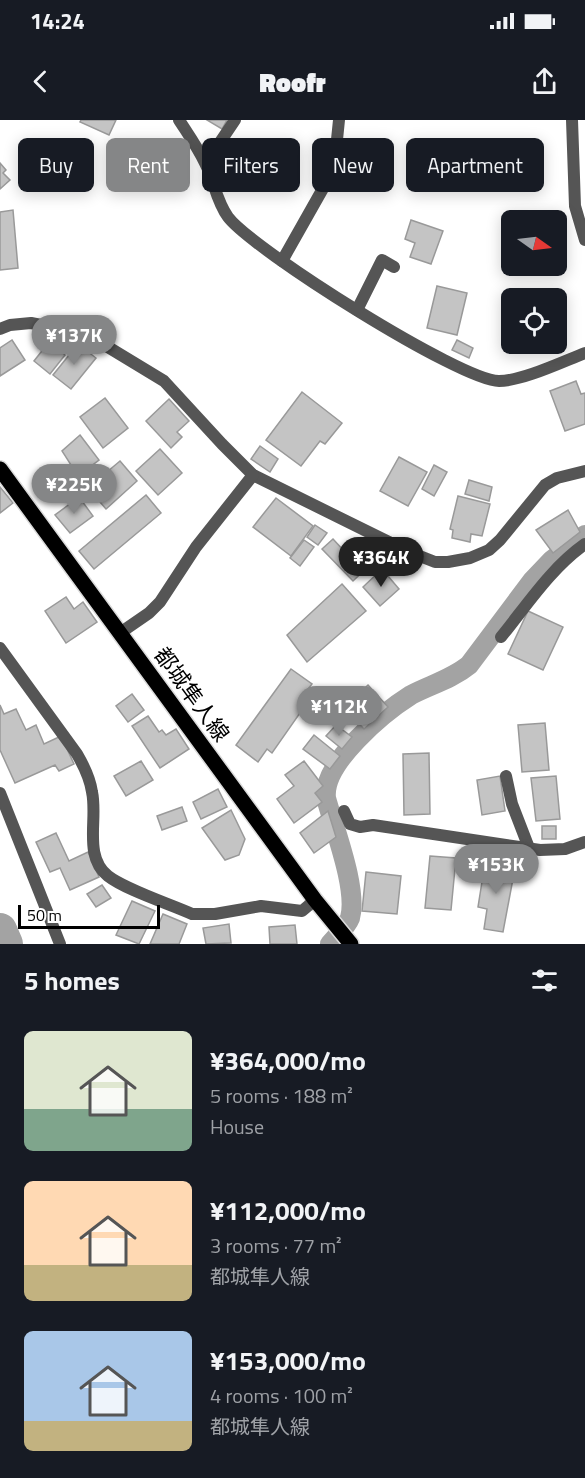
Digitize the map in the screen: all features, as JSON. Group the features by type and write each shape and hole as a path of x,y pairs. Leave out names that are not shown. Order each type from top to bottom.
{"main road":[{"name":"都城隼人線","path":"0,469 317,903 351,944"}],"street":[{"path":"179,120 202,157"},
{"path":"223,138 235,120"},
{"path":"282,261 334,169 339,120"},
{"path":"572,120 575,206 585,240"},
{"path":"218,192 227,215 240,229 282,261 357,310 428,352 476,375 497,381 522,376 585,353"},
{"path":"357,310 382,260 394,267"},
{"path":"0,329 10,324 24,323 66,330 103,344 165,381 253,475 407,551 435,562 470,558 495,546 545,485 557,478 585,471"},
{"path":"120,633 149,613 160,602 195,547 253,475"},
{"path":"501,637 542,585 585,544"},
{"path":"0,648 77,753 85,769 94,803 93,846 99,866 106,874 121,883 192,914 202,915 261,906 302,911 317,903"},
{"path":"506,776 512,804 529,848"},
{"path":"0,793 60,944"},
{"path":"344,811 350,824 360,827 373,825 557,850 585,842"}],"building":[{"path":"81,120 116,120 109,135 80,122"},
{"path":"207,120 227,120 222,129"},
{"path":"0,163 6,170 3,173 10,180 0,189"},
{"path":"13,210 18,268 0,270 0,212"},
{"path":"411,220 443,231 431,264 410,257 415,243 405,239"},
{"path":"437,286 467,293 457,335 427,328"},
{"path":"12,340 25,360 0,376 0,348"},
{"path":"457,340 473,348 469,358 452,350"},
{"path":"49,342 65,355 50,374 34,361"},
{"path":"78,344 96,358 71,389 53,375"},
{"path":"576,381 581,394 585,393 585,424 565,431 550,391"},
{"path":"302,392 342,423 325,444 320,441 301,466 266,440"},
{"path":"105,398 128,428 103,448 80,417"},
{"path":"169,399 189,421 177,432 182,437 171,448 146,421"},
{"path":"80,435 99,460 78,476 62,451"},
{"path":"260,446 278,459 270,472 251,459"},
{"path":"160,449 182,473 158,495 136,471"},
{"path":"399,457 427,472 408,506 380,491"},
{"path":"120,461 137,481 106,509 88,488"},
{"path":"434,465 447,472 434,496 422,489"},
{"path":"469,480 492,487 489,501 465,494"},
{"path":"0,487 13,503 0,513"},
{"path":"146,495 161,513 94,569 79,551"},
{"path":"458,496 490,504 482,536 471,534 470,542 452,538 453,530 450,529"},
{"path":"79,497 93,516 70,533 55,515"},
{"path":"276,498 313,526 291,556 253,527"},
{"path":"568,510 580,532 553,553 536,530"},
{"path":"315,525 327,533 318,545 307,537"},
{"path":"333,539 345,552 353,545 371,564 353,581 322,549"},
{"path":"304,540 314,547 300,566 290,558"},
{"path":"382,569 399,589 380,606 363,587"},
{"path":"342,584 366,611 307,662 287,635"},
{"path":"66,597 74,609 83,602 97,622 66,643 45,611"},
{"path":"528,611 563,627 543,670 508,654"},
{"path":"291,669 312,684 308,689 314,693 272,753 267,749 258,762 236,745"},
{"path":"368,685 388,707 364,729 344,708"},
{"path":"132,694 144,710 128,722 116,706"},
{"path":"0,705 4,714 16,709 26,730 36,725 44,744 61,736 74,764 59,771 55,765 15,783 0,750"},
{"path":"148,716 159,732 162,730 166,735 176,729 189,749 160,768 132,726"},
{"path":"545,723 549,770 522,772 518,725"},
{"path":"336,725 352,737 342,749 326,736"},
{"path":"314,735 340,756 330,769 303,749"},
{"path":"429,753 430,814 404,815 403,754"},
{"path":"141,761 153,780 126,796 114,776"},
{"path":"304,761 323,786 315,793 322,802 294,823 277,799 294,786 285,775"},
{"path":"500,776 505,811 482,815 477,780"},
{"path":"556,776 560,819 536,821 531,778"},
{"path":"218,789 227,807 201,819 193,802"},
{"path":"182,807 187,821 162,830 157,816"},
{"path":"231,810 245,839 239,855 225,860 202,828"},
{"path":"328,811 336,837 314,853 300,833"},
{"path":"542,826 556,826 556,839 542,839"},
{"path":"56,833 69,861 88,852 99,877 70,890 60,868 50,872 36,842"},
{"path":"430,856 456,858 451,910 425,908"},
{"path":"485,863 515,868 503,932 484,929 487,909 478,907"},
{"path":"366,872 401,876 397,914 362,911"},
{"path":"102,885 111,898 96,907 87,894"},
{"path":"132,901 155,911 139,944 116,935"},
{"path":"163,914 187,924 179,944 150,944"},
{"path":"229,924 231,943 206,944 203,928"},
{"path":"295,925 297,944 270,944 269,927"}],"waterway":[{"path":"330,944 349,921 352,906 348,875 326,798 327,784 334,770 357,740 386,713 411,695 448,678 469,665 532,581 552,560 585,535"},
{"path":"0,930 6,944"}]}
